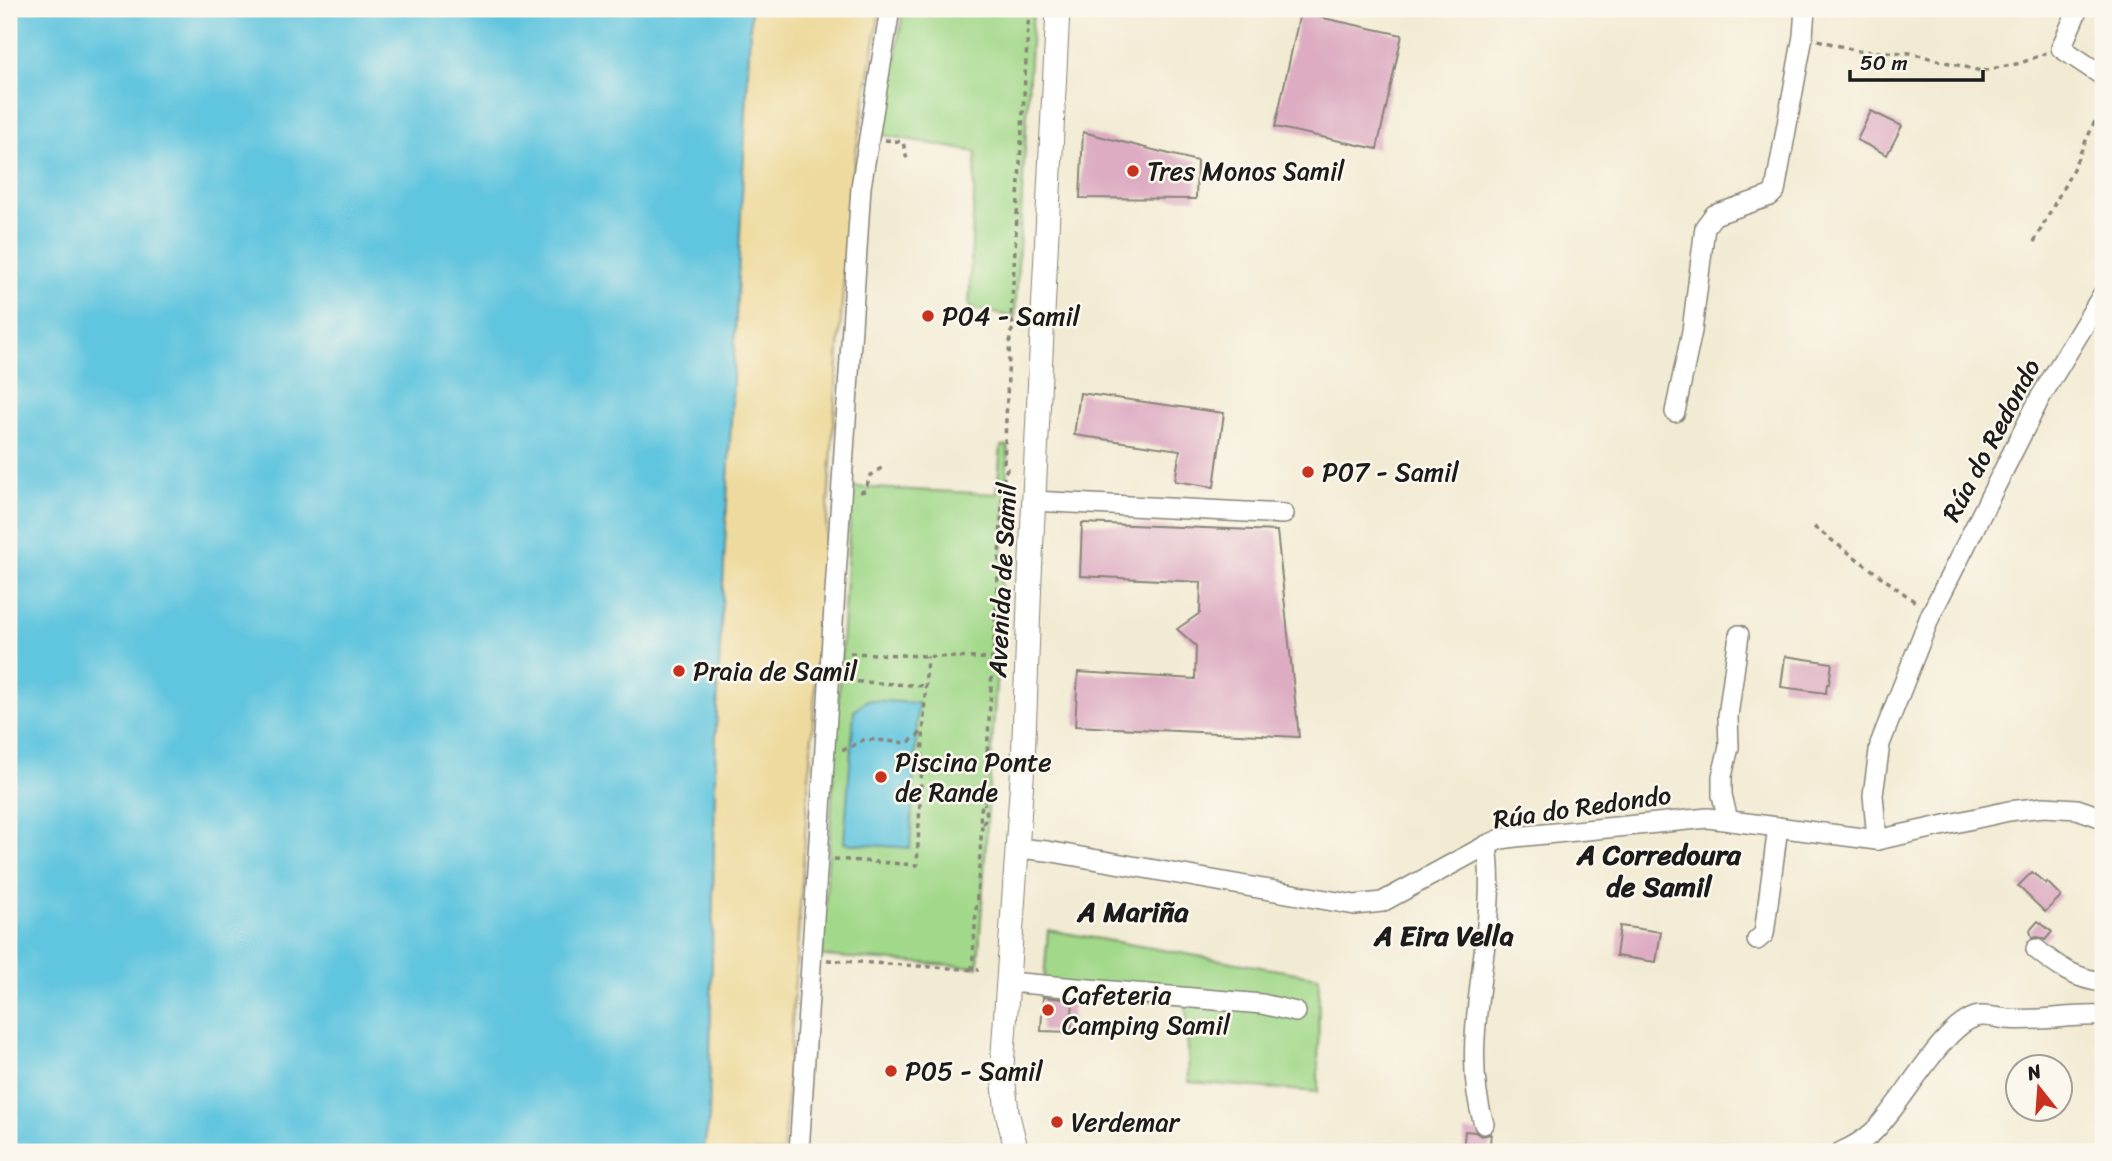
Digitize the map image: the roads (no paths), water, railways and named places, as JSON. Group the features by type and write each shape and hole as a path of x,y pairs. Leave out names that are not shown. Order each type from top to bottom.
{"main road":[{"name":"Avenida de Samil","path":"1017,1152 1007,1112 1003,1080 1023,764 1058,9"}],"street":[{"path":"799,1152 861,187 890,9"},
{"path":"1675,412 1692,331 1705,227 1714,215 1770,196 1775,191 1803,36 1805,9"},
{"path":"2078,9 2061,48 2103,76"},
{"name":"Rúa do Redondo","path":"1877,840 1873,795 1880,744 1931,614 2040,398 2103,294"},
{"path":"1034,501 1284,514"},
{"path":"1728,820 1722,795 1722,776 1730,747 1728,716 1739,635"},
{"name":"Rúa do Redondo","path":"1017,848 1355,905 1382,902 1487,845 1515,837 1708,818 1877,840 2009,811 2044,807 2077,809 2103,818"},
{"path":"1757,940 1765,934 1778,827"},
{"path":"1484,1124 1477,1102 1475,1065 1490,896 1490,860 1487,845"},
{"path":"2036,949 2062,970 2103,982"},
{"path":"1008,982 1262,1004 1296,1012"},
{"path":"1841,1152 1864,1140 1875,1130 1931,1057 1965,1022 1978,1016 2040,1020 2103,1016"}],"water":[{"path":"9,9 751,9 716,731 709,1120 703,1152 9,1152"},
{"name":"Piscina Ponte de Rande","path":"867,700 918,703 910,848 844,843 854,711"}],"place":[{"name":"Tres Monos Samil","path":"1133,171"},
{"name":"P04 - Samil","path":"928,316"},
{"name":"P07 - Samil","path":"1308,472"},
{"name":"Praia de Samil","path":"679,671"},
{"name":"Piscina Ponte de Rande","path":"881,777"},
{"name":"Cafeteria Camping Samil","path":"1048,1010"},
{"name":"P05 - Samil","path":"891,1071"},
{"name":"Verdemar","path":"1057,1122"}],"district":[{"name":"A Corredoura de Samil","path":"1659,870"},
{"name":"A Mariña","path":"1133,911"},
{"name":"A Eira Vella","path":"1444,935"}]}
